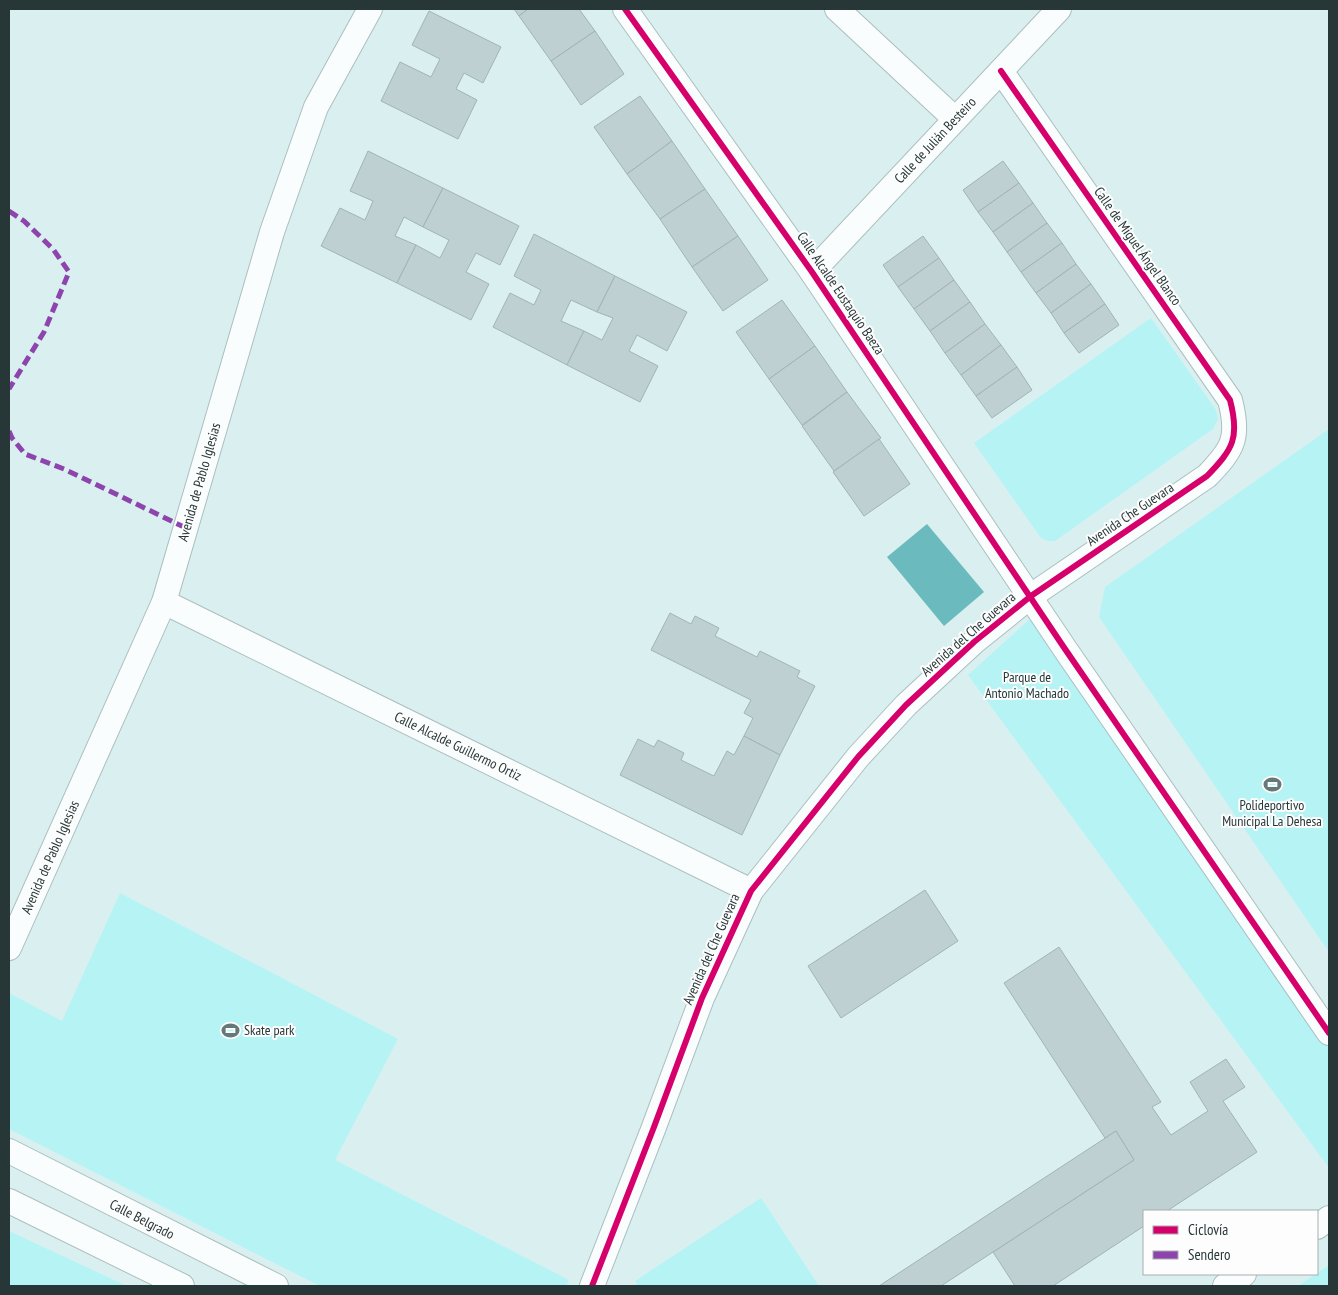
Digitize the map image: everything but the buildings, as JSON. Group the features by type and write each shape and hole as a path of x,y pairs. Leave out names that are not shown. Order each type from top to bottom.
{"street":[{"name":"Avenida de Pablo Iglesias","path":"9,948 164,602 272,232 316,107 370,9"},
{"name":"Calle Alcalde Eustaquio Baeza","path":"625,9 812,272 1065,649 1329,1033"},
{"path":"837,9 955,119"},
{"name":"Calle de Julián Besteiro","path":"812,272 1059,9"},
{"name":"Calle de Miguel Ángel Blanco","path":"1001,71 1230,400 1236,421 1233,442"},
{"name":"Avenida Che Guevara","path":"1030,596 1207,476 1222,460 1233,442"},
{"name":"Avenida del Che Guevara","path":"592,1286 702,998 751,891 858,757 906,705 974,642 1030,596"},
{"name":"Calle Alcalde Guillermo Ortiz","path":"164,602 751,891"},
{"name":"Calle Belgrado","path":"9,1151 276,1286"},
{"path":"9,1201 182,1286"},
{"path":"1318,1225 1329,1218"},
{"path":"1225,1286 1242,1275"}],"green space":[{"path":"1151,318 1216,410 1218,419 1213,429 1055,541 1041,538 974,443"},
{"name":"Polideportivo Municipal La Dehesa","path":"1329,429 1329,952 1099,617 1105,587"},
{"name":"Parque de Antonio Machado","path":"1032,617 1329,1043 1329,1168 968,675"},
{"path":"120,893 398,1039 335,1160 569,1280 566,1286 320,1286 9,1129 9,993 62,1021"},
{"path":"761,1198 819,1286 638,1286 635,1281"},
{"path":"9,1231 127,1286 9,1286"},
{"path":"1329,1265 1329,1286 1298,1286 1314,1275 1318,1275 1318,1272"}],"shaded area":[{"path":"927,524 984,592 944,626 887,557"}],"marked path":[{"path":"9,211 24,221 53,249 69,272 44,332 9,389"},
{"path":"9,431 12,438 25,454 64,469 186,528"}],"cycle path":[{"path":"625,9 812,272 1065,649 1329,1033"},
{"path":"592,1286 702,998 751,891 858,757 906,705 974,642 1031,596 1207,476 1223,458 1232,442 1234,424 1230,400 1001,71"}],"place":[{"name":"Polideportivo Municipal La Dehesa","path":"1272,785"},
{"name":"Skate park","path":"230,1030"}]}
